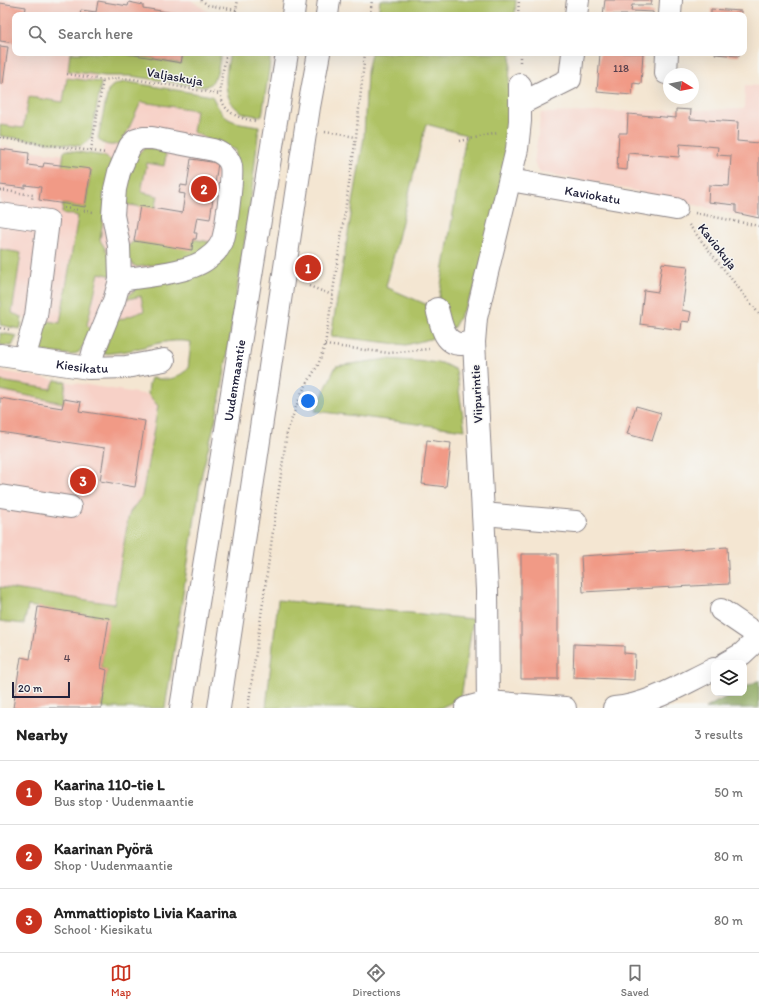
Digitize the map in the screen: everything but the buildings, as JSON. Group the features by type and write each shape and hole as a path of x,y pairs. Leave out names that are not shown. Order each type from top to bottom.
{"main road":[{"path":"293,12 295,0"},
{"path":"327,12 329,0"},
{"path":"576,12 578,0"},
{"path":"670,12 671,0"},
{"name":"Uudenmaantie","path":"181,708 287,56"},
{"path":"219,708 308,114 318,56"},
{"name":"Viipurintie","path":"488,705 487,590 483,514 463,342 476,318 510,180 517,149 520,121 520,94 570,79 573,56"},
{"path":"89,368 94,350 114,301 120,280 119,246 113,215 115,189 124,155 136,140 143,138 152,138 207,148 222,153 228,159 231,166 231,176 225,233 222,242 208,258 199,265 187,269 120,280"},
{"name":"Kaviokatu","path":"510,180 676,209"},
{"path":"0,214 48,221 36,316 24,358"},
{"path":"437,309 446,336 463,342"},
{"name":"Kiesikatu","path":"0,355 89,368 126,367 164,360"},
{"path":"0,496 70,507"},
{"path":"483,514 576,522"},
{"path":"721,610 759,637 742,654 731,660"},
{"path":"614,708 637,704 656,697 711,670"},
{"path":"466,708 488,705 565,708"}],"path":[{"path":"201,0 208,5 236,10 238,0"},
{"path":"370,12 372,0"},
{"path":"518,12 519,0"},
{"path":"226,56 220,81 220,94 223,103 227,109 236,116 256,121"},
{"path":"248,708 287,432 302,392 318,365 325,345 356,138 365,56"},
{"name":"Valjaskuja","path":"67,74 103,80 119,78 134,79 220,94"},
{"path":"91,150 103,80"},
{"path":"325,132 356,138"},
{"path":"460,141 501,132"},
{"path":"0,138 124,155"},
{"path":"676,209 759,226"},
{"name":"Kaviokuja","path":"676,209 759,314"},
{"path":"308,286 332,295"},
{"path":"325,345 389,353 440,348 463,342"}],"shaded area":[{"path":"0,0 191,0 208,12 12,12 12,56 212,56 206,80 98,65 80,142 0,131"},
{"path":"745,85 759,86 759,220 601,183 541,173 534,163 541,113 744,109"},
{"path":"116,91 200,102 235,157 225,285 131,328 72,332 41,321 12,317 0,250 0,146 101,160"},
{"path":"0,371 162,397 160,618 0,594"}],"green space":[{"path":"380,0 516,0 515,12 378,12"},
{"path":"70,56 137,56 181,63 182,56 220,56 215,78 209,85 204,87 131,76 105,76 68,71"},
{"path":"229,56 270,56 262,116 246,114 232,103 226,88"},
{"path":"370,56 511,56 509,81 512,154 475,288 454,327 430,339 406,345 331,336 364,137 367,72","holes":["426,124 466,135 437,309 386,287"]},
{"path":"67,78 100,82 101,84 91,137 88,141 81,146 0,136 0,125 23,128 29,97 63,102"},
{"path":"128,82 212,96 221,112 230,120 259,126 250,207 223,382 216,418 202,473 165,708 102,708 107,670 101,668 108,618 28,606 24,624 0,621 0,587 114,604 128,519 130,512 142,496 158,406 148,394 149,384 151,378 171,379 188,369 191,342 168,341 132,350 103,354 116,321 144,311 141,296 128,299 127,297 138,287 209,266 234,196 236,150 193,132 196,110 141,102 122,143 109,145 100,141 98,138 108,91 114,85"},
{"path":"145,148 164,150 166,156 164,166 147,163 141,192 158,196 155,209 124,204 132,163 137,154"},
{"path":"66,150 104,156 112,161 100,240 109,255 113,276 99,273 87,325 93,331 79,352 72,355 40,351 37,345 41,320 60,323 78,216 62,213 63,204 85,207 91,170 62,166 64,152"},
{"path":"193,239 210,242 198,259 137,267 130,262 125,248 134,241 192,249"},
{"path":"0,249 21,253 12,313 22,317 20,329 0,325"},
{"path":"0,333 17,336 12,346 0,345"},
{"path":"387,359 442,363 456,370 465,430 315,411 336,366"},
{"path":"55,380 66,382 63,403 0,390 0,381 51,389"},
{"path":"278,600 473,619 461,698 440,708 266,708"},
{"path":"759,680 759,708 705,708 728,696 747,696 747,686"}],"place":[{"name":"Kaarinan Pyörä","path":"204,189"},
{"name":"Kaarina 110-tie L","path":"308,268"},
{"name":"Ammattiopisto Livia Kaarina","path":"83,481"}]}
